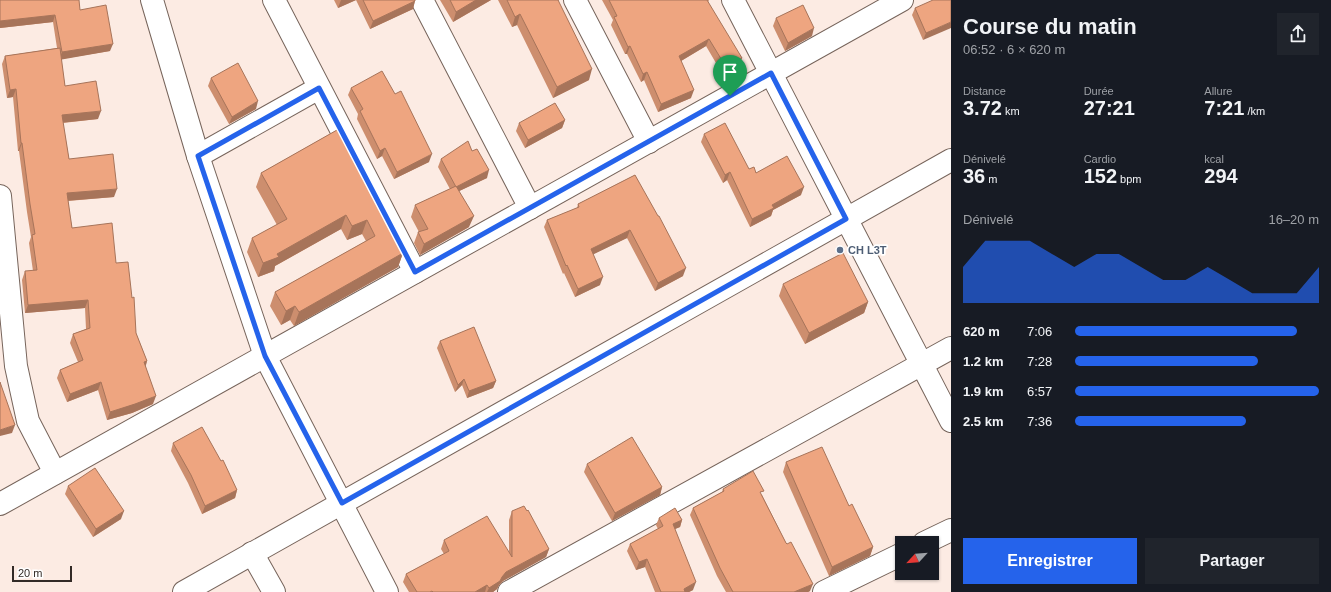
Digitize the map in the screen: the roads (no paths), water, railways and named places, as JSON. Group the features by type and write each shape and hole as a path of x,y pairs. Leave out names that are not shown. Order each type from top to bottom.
{"street":[{"path":"152,0 198,156 265,356 387,592"},
{"path":"274,0 415,272"},
{"path":"422,0 530,208"},
{"path":"575,0 649,142"},
{"path":"733,0 951,421"},
{"path":"0,504 902,0"},
{"path":"198,156 319,88"},
{"path":"184,592 951,160"},
{"path":"0,196 16,366 28,421 55,473"},
{"path":"509,592 540,585 951,348"},
{"path":"939,536 951,530"},
{"path":"252,553 274,592"},
{"path":"824,592 895,557"}],"place":[{"name":"CH L3T","path":"840,250"}]}
